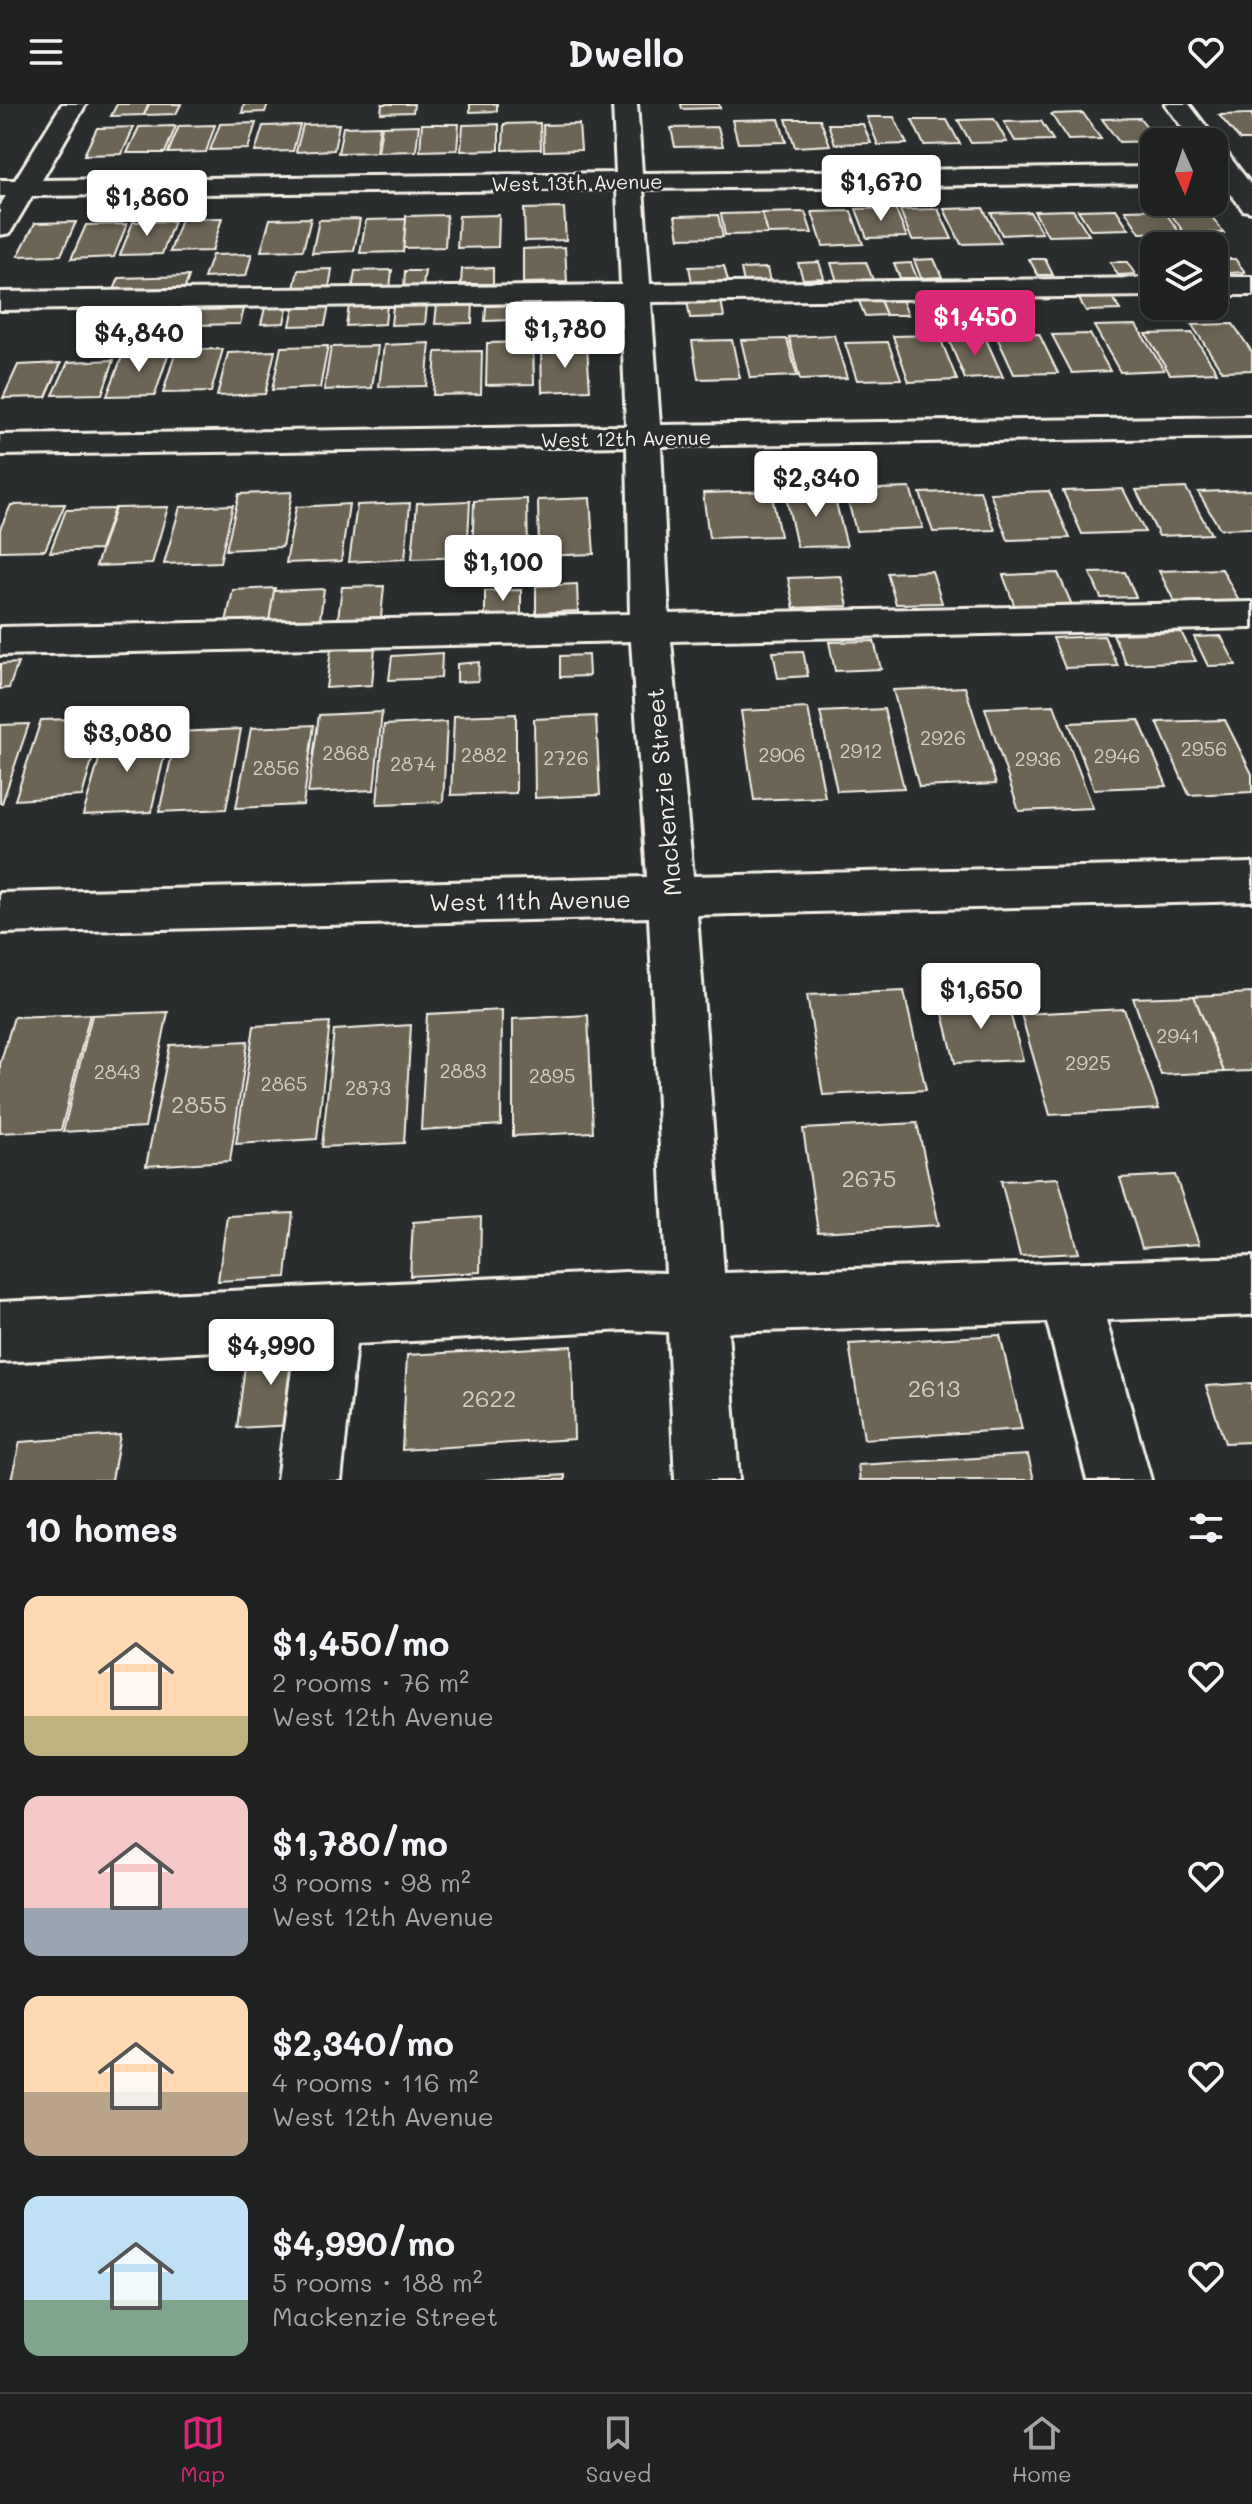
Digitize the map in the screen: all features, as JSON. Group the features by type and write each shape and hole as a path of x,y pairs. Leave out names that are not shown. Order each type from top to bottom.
{"street":[{"path":"0,227 12,188 74,104"},
{"name":"Mackenzie Street","path":"625,104 650,628 672,896 707,1480"},
{"path":"1177,104 1195,128"},
{"path":"1228,169 1252,204"},
{"name":"West 13th Avenue","path":"12,188 1140,175"},
{"path":"1228,286 1252,286"},
{"path":"0,301 1140,287"},
{"name":"West 12th Avenue","path":"0,445 1252,427"},
{"path":"0,641 1252,615"},
{"name":"West 11th Avenue","path":"0,913 1252,882"},
{"path":"0,1332 626,1301 696,1303 1252,1286"},
{"path":"1069,1292 1119,1480"},
{"path":"309,1480 329,1315"}],"building":[{"path":"117,104 149,104 144,115 111,116"},
{"path":"149,104 181,104 176,114 144,115"},
{"path":"244,104 268,104 265,112 242,113"},
{"path":"382,104 414,104 413,112 381,113"},
{"path":"470,104 497,104 497,111 470,112"},
{"path":"681,104 719,104 720,108 682,109"},
{"path":"1083,113 1101,139 1068,140 1051,114"},
{"path":"1252,114 1252,140 1240,140 1219,115"},
{"path":"867,117 894,117 907,144 878,145"},
{"path":"1140,118 1148,128 1140,128 1140,141 1119,142 1102,119"},
{"path":"779,119 786,142 738,143 732,120"},
{"path":"786,119 820,119 830,145 795,147"},
{"path":"994,119 1007,142 971,143 958,120"},
{"path":"912,120 947,120 960,144 924,145"},
{"path":"1041,121 1053,140 1015,141 1004,122"},
{"path":"256,123 248,149 210,150 220,124"},
{"path":"540,123 541,149 503,150 504,124"},
{"path":"339,124 334,150 296,152 303,125"},
{"path":"422,124 459,124 457,150 420,151"},
{"path":"499,124 499,150 461,151 463,125"},
{"path":"579,124 581,150 544,151 543,125"},
{"path":"828,124 863,124 871,143 835,144"},
{"path":"215,125 206,152 168,153 179,126"},
{"path":"300,125 293,151 255,152 263,126"},
{"path":"419,125 416,151 378,152 382,126"},
{"path":"176,126 165,153 127,153 139,127"},
{"path":"380,126 376,152 338,153 343,127"},
{"path":"134,127 122,154 84,155 97,128"},
{"path":"718,127 723,146 675,147 671,128"},
{"path":"564,208 566,240 525,241 524,209"},
{"path":"895,208 907,237 867,238 856,209"},
{"path":"983,208 1001,243 961,244 944,209"},
{"path":"938,209 952,239 912,240 900,210"},
{"path":"1116,209 1129,229 1091,230 1078,210"},
{"path":"1073,210 1089,235 1048,236 1034,211"},
{"path":"1125,210 1140,210 1140,216 1168,216 1179,232 1140,233"},
{"path":"851,211 863,244 823,246 812,212"},
{"path":"805,212 812,233 768,234 762,213"},
{"path":"1030,212 1042,233 1002,235 991,213"},
{"path":"762,213 768,234 725,235 721,214"},
{"path":"447,215 445,247 403,248 406,216"},
{"path":"499,215 498,247 457,248 459,216"},
{"path":"718,215 723,237 679,238 675,216"},
{"path":"1172,216 1211,216 1223,232 1184,232"},
{"path":"222,218 212,251 170,252 181,219"},
{"path":"311,218 303,250 261,251 270,219"},
{"path":"360,219 354,251 312,253 319,220"},
{"path":"406,219 403,252 360,253 366,220"},
{"path":"174,221 162,254 120,255 133,222"},
{"path":"76,222 61,255 18,256 35,223"},
{"path":"127,224 114,257 71,259 86,225"},
{"path":"565,247 567,282 523,283 523,249"},
{"path":"252,254 246,276 204,278 212,255"},
{"path":"934,259 942,277 921,278 914,260"},
{"path":"1029,259 1045,259 1053,275 1038,275"},
{"path":"1228,259 1235,259 1245,272 1229,273"},
{"path":"819,262 824,278 803,279 798,263"},
{"path":"866,262 873,280 837,281 831,263"},
{"path":"1110,262 1127,262 1135,274 1118,275"},
{"path":"911,263 917,278 900,278 894,264"},
{"path":"724,266 728,281 692,282 689,267"},
{"path":"493,268 493,284 461,284 462,269"},
{"path":"767,268 770,282 744,283 741,269"},
{"path":"332,269 329,288 294,289 298,270"},
{"path":"392,270 390,289 352,290 355,271"},
{"path":"405,271 425,271 423,286 404,287"},
{"path":"189,276 185,288 114,290 119,278"},
{"path":"1110,293 1120,310 1086,311 1076,294"},
{"path":"901,297 908,315 886,315 879,298"},
{"path":"978,297 999,297 1007,314 986,315"},
{"path":"879,298 886,315 865,316 858,299"},
{"path":"721,300 724,317 690,318 687,301"},
{"path":"473,303 472,323 435,324 437,304"},
{"path":"977,304 984,320 963,320 956,305"},
{"path":"329,305 325,325 290,326 294,306"},
{"path":"387,305 385,324 346,326 349,306"},
{"path":"427,305 425,324 391,325 393,306"},
{"path":"513,305 512,320 485,321 486,306"},
{"path":"556,306 556,319 535,320 535,307"},
{"path":"190,307 184,326 142,327 149,308"},
{"path":"265,308 287,308 284,323 261,324"},
{"path":"244,309 240,324 193,325 197,310"},
{"path":"1233,324 1252,352 1252,370 1222,371 1192,325"},
{"path":"1136,325 1164,370 1120,372 1094,326"},
{"path":"1192,333 1217,372 1170,374 1146,334"},
{"path":"1039,334 1058,373 1014,374 996,335"},
{"path":"1090,334 1110,371 1072,373 1052,335"},
{"path":"834,335 847,378 800,380 789,337"},
{"path":"939,335 957,380 909,382 893,336"},
{"path":"985,337 1003,377 965,379 948,338"},
{"path":"787,339 797,376 750,378 741,340"},
{"path":"732,340 740,378 698,379 692,341"},
{"path":"533,342 534,384 486,385 487,343"},
{"path":"888,342 901,379 857,380 845,343"},
{"path":"430,343 426,386 379,387 384,345"},
{"path":"328,346 320,388 272,390 281,347"},
{"path":"378,346 372,388 324,390 331,347"},
{"path":"587,347 590,390 542,392 541,349"},
{"path":"223,349 211,392 163,393 176,350"},
{"path":"275,351 265,394 217,396 228,353"},
{"path":"482,351 481,394 433,395 436,352"},
{"path":"169,352 155,395 107,396 123,354"},
{"path":"114,360 102,394 53,395 68,362"},
{"path":"61,363 46,397 3,398 18,365"},
{"path":"910,488 923,528 856,531 845,490"},
{"path":"1186,488 1211,534 1159,536 1136,490"},
{"path":"1123,489 1145,532 1082,534 1063,491"},
{"path":"1252,490 1252,528 1220,529 1198,492"},
{"path":"771,491 780,536 709,538 703,493"},
{"path":"833,491 847,546 797,547 785,492"},
{"path":"980,491 995,530 933,532 920,493"},
{"path":"1049,491 1070,538 1008,540 990,493"},
{"path":"292,492 282,547 226,550 239,494"},
{"path":"590,498 594,554 539,556 538,500"},
{"path":"527,499 528,555 472,557 474,501"},
{"path":"470,501 467,557 412,559 417,503"},
{"path":"410,503 405,559 349,562 357,505"},
{"path":"65,504 45,550 0,551 0,529 11,505"},
{"path":"349,504 341,561 286,563 296,507"},
{"path":"233,505 220,562 164,564 180,507"},
{"path":"168,507 152,564 96,566 115,508"},
{"path":"114,509 100,550 50,552 66,510"},
{"path":"1222,569 1239,601 1175,603 1159,571"},
{"path":"932,571 942,603 896,604 887,573"},
{"path":"1125,572 1136,597 1101,598 1090,573"},
{"path":"1058,573 1072,605 1015,607 1003,575"},
{"path":"841,576 848,606 794,608 788,578"},
{"path":"577,584 578,611 536,613 536,586"},
{"path":"384,586 381,617 338,619 342,587"},
{"path":"275,588 269,621 226,622 233,590"},
{"path":"324,589 320,619 269,621 274,591"},
{"path":"521,590 521,615 485,616 485,591"},
{"path":"1181,632 1196,661 1126,664 1113,634"},
{"path":"1104,636 1118,666 1065,668 1053,638"},
{"path":"1221,636 1236,665 1208,666 1194,637"},
{"path":"874,641 881,669 835,671 829,642"},
{"path":"375,647 372,685 326,688 331,649"},
{"path":"803,651 808,676 778,678 773,652"},
{"path":"442,653 441,678 389,680 392,656"},
{"path":"588,655 589,676 560,677 560,656"},
{"path":"479,662 478,681 457,682 457,664"},
{"path":"18,663 9,688 0,689 0,664"},
{"path":"965,687 996,784 919,787 893,690"},
{"path":"1054,705 1093,808 1019,811 985,708"},
{"path":"808,708 825,797 754,800 741,711"},
{"path":"884,709 904,788 837,791 820,712"},
{"path":"382,712 374,790 308,793 319,715"},
{"path":"516,714 516,793 451,795 454,716"},
{"path":"596,716 600,795 535,798 534,719"},
{"path":"104,718 82,796 15,800 41,720"},
{"path":"1139,720 1167,786 1094,789 1069,723"},
{"path":"1225,720 1252,774 1252,792 1189,795 1157,722"},
{"path":"447,722 443,802 377,804 384,725"},
{"path":"29,724 2,803 0,803 0,725"},
{"path":"314,725 303,805 236,808 251,728"},
{"path":"241,729 226,809 159,812 177,732"},
{"path":"170,732 151,812 83,815 106,735"},
{"path":"904,991 926,1090 823,1095 807,995"},
{"path":"1252,993 1252,1071 1224,1072 1194,996"},
{"path":"1194,996 1224,1072 1161,1075 1133,998"},
{"path":"1006,998 1023,1060 955,1063 940,1001"},
{"path":"1124,1009 1159,1109 1050,1115 1021,1014"},
{"path":"502,1010 501,1125 421,1130 427,1014"},
{"path":"168,1012 145,1127 63,1132 92,1015"},
{"path":"90,1014 61,1130 0,1133 0,1064 14,1017"},
{"path":"588,1015 593,1132 513,1136 513,1019"},
{"path":"330,1022 317,1139 236,1144 254,1026"},
{"path":"411,1025 404,1143 322,1147 334,1030"},
{"path":"248,1041 230,1161 146,1166 170,1045"},
{"path":"917,1123 939,1225 818,1232 803,1129"},
{"path":"1175,1175 1199,1244 1142,1248 1120,1178"},
{"path":"1058,1178 1079,1253 1020,1256 1001,1181"},
{"path":"293,1213 286,1277 218,1281 227,1216"},
{"path":"481,1217 480,1272 410,1276 413,1222"},
{"path":"1000,1335 1022,1429 864,1439 849,1344"},
{"path":"303,1346 295,1425 237,1428 247,1350"},
{"path":"572,1346 574,1439 402,1450 407,1355"},
{"path":"1252,1383 1252,1442 1225,1443 1206,1386"},
{"path":"120,1435 112,1480 11,1480 20,1442"},
{"path":"1028,1455 1034,1480 860,1480 858,1465"},
{"path":"565,1475 565,1480 485,1480"}]}
